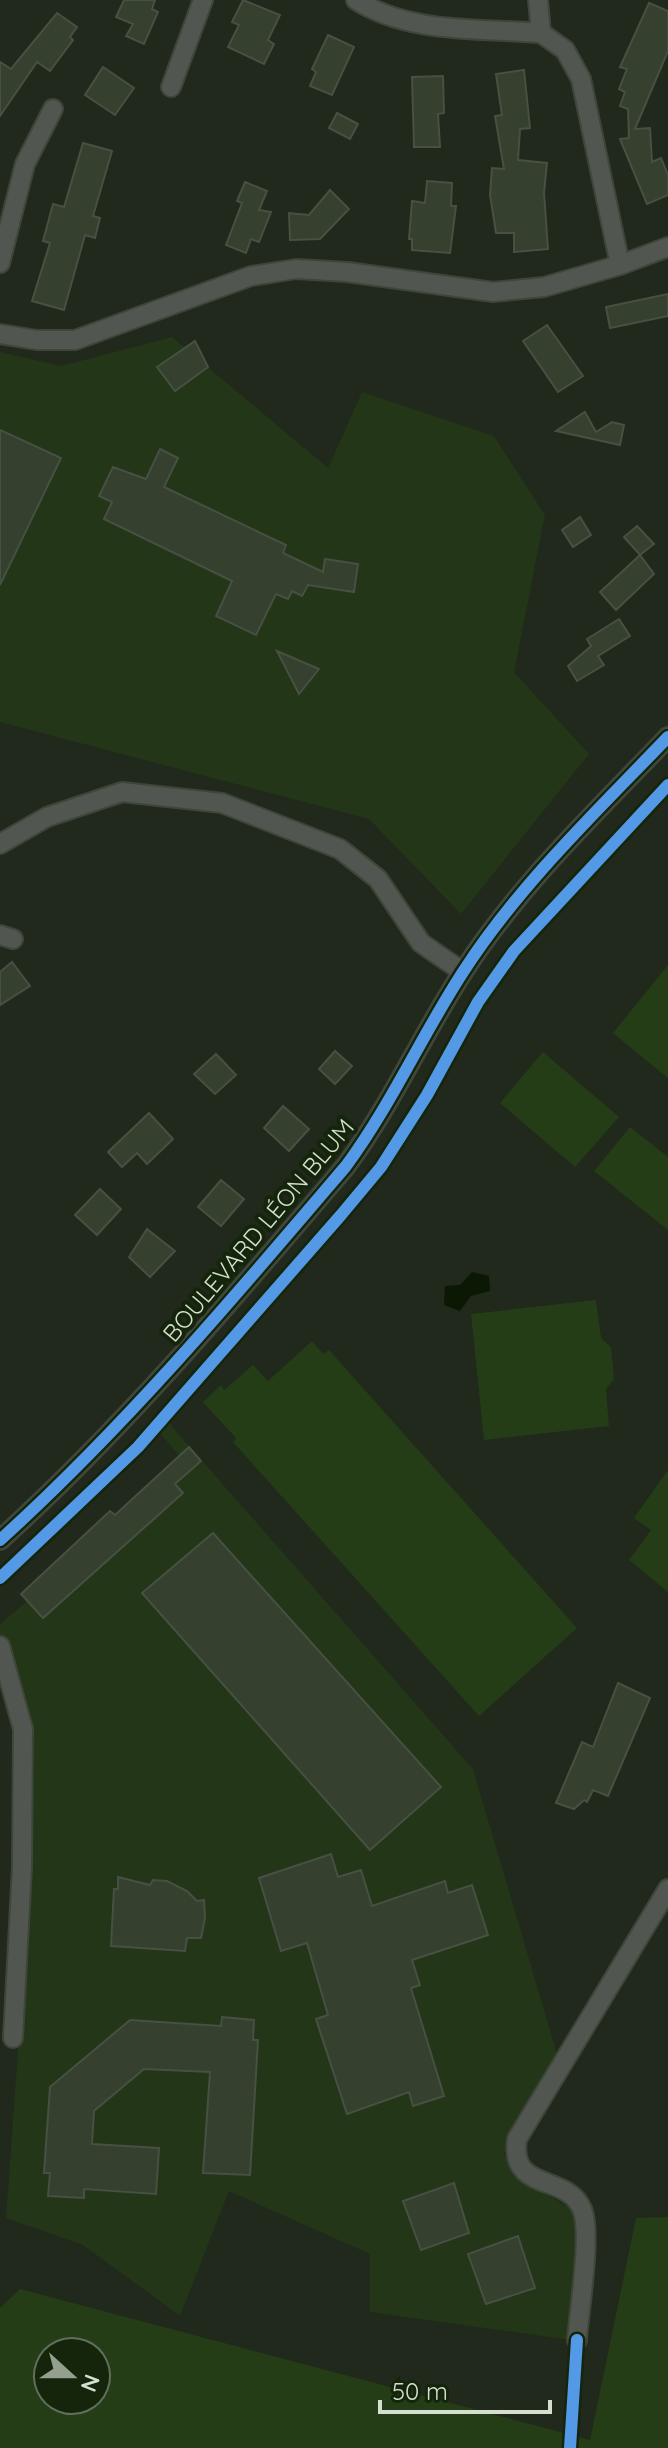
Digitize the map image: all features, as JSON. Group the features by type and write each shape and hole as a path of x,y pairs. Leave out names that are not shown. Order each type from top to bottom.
{"street":[{"path":"171,87 203,0"},
{"path":"356,0 378,14 413,24 541,33 565,50 581,79 620,265"},
{"path":"538,0 541,33"},
{"path":"0,263 25,164 53,109"},
{"path":"0,334 37,340 75,340 251,276 296,269 347,272 493,292 544,287 668,247"},
{"name":"BOULEVARD LÉON BLUM","path":"0,1540 36,1507 188,1349 346,1166 369,1136 463,972 502,918 668,737"},
{"path":"0,844 47,817 122,792 222,803 340,849 378,879 421,943 463,972"},
{"path":"0,1646 23,1729 22,1867 13,2038"},
{"path":"577,2340 585,2227 582,2207 567,2194 521,2170 514,2156 517,2139 668,1889"}],"shaded area":[{"path":"172,337 328,468 362,392 494,436 545,515 514,672 589,754 461,914 369,819 0,722 0,352 61,366"},
{"path":"668,965 668,1078 613,1033"},
{"path":"543,1052 619,1117 575,1167 500,1103"},
{"path":"630,1127 668,1157 668,1230 594,1171"},
{"path":"472,1272 489,1276 490,1291 471,1296 460,1311 444,1305 445,1286 460,1285"},
{"path":"596,1300 601,1338 611,1347 614,1379 606,1389 609,1426 484,1440 471,1314"},
{"path":"312,1341 323,1354 329,1350 577,1628 479,1716 233,1442 236,1438 203,1402 221,1385 224,1390 253,1365 268,1381"},
{"path":"168,1422 473,1769 560,2064 504,2153 516,2176 573,2210 579,2224 570,2340 370,2312 370,2254 229,2191 180,2316 83,2245 6,2218 24,1967 30,1731 0,1635 0,1624 27,1601 21,1594 110,1511 115,1515 163,1471 176,1485 191,1470 159,1432"},
{"path":"668,1470 668,1592 629,1560 651,1530 634,1518"},
{"path":"668,2217 668,2448 0,2448 0,2308 20,2289 590,2440 636,2218"}],"building":[{"path":"124,0 155,0 152,9 158,12 144,44 126,36 133,24 116,17"},
{"path":"243,0 280,15 268,40 274,44 264,64 228,47 239,25 232,22"},
{"path":"649,3 668,11 668,51 635,129 650,128 652,162 661,158 668,175 668,195 647,204 620,139 629,138 628,109 620,106 625,92 619,89 627,69 620,67"},
{"path":"57,13 77,27 70,37 73,40 50,71 37,62 0,116 0,62 11,69"},
{"path":"328,35 354,47 332,95 310,86 316,72 312,69"},
{"path":"103,67 134,88 115,115 85,95"},
{"path":"524,70 530,128 520,129 518,160 547,163 544,193 548,249 514,252 514,233 496,233 490,195 492,168 504,169 495,116 502,115 496,74"},
{"path":"443,76 444,113 438,114 440,147 414,147 412,77"},
{"path":"337,113 358,124 350,139 329,128"},
{"path":"83,143 112,151 93,216 100,218 95,238 85,235 64,310 32,301 50,243 43,241 53,204 64,207"},
{"path":"427,181 452,183 451,206 456,206 450,253 412,250 412,239 409,239 412,201 425,203"},
{"path":"245,182 267,191 259,210 271,212 259,242 251,239 246,253 226,245 242,203 237,201"},
{"path":"330,190 349,209 320,239 290,240 289,213 309,215"},
{"path":"668,294 668,316 610,328 606,307"},
{"path":"547,325 583,376 558,392 523,341"},
{"path":"195,341 208,367 175,391 157,367"},
{"path":"585,412 596,432 612,422 624,425 620,445 556,431"},
{"path":"0,430 61,458 0,585"},
{"path":"160,449 178,458 164,487 286,545 283,553 323,572 325,559 358,564 354,592 308,585 302,596 292,591 288,599 276,594 256,635 216,616 232,581 104,519 112,502 99,496 113,467 146,479"},
{"path":"580,517 591,535 573,547 562,530"},
{"path":"637,526 654,544 640,555 624,537"},
{"path":"640,555 654,574 616,610 600,592"},
{"path":"619,619 630,636 598,656 604,665 577,681 568,666 591,646 587,639"},
{"path":"277,651 319,669 299,694"},
{"path":"12,962 30,986 0,1005 0,972"},
{"path":"335,1051 352,1066 335,1084 319,1069"},
{"path":"216,1054 236,1075 215,1094 194,1074"},
{"path":"283,1106 309,1129 289,1151 264,1128"},
{"path":"149,1113 173,1139 147,1164 137,1153 122,1167 108,1152"},
{"path":"221,1180 244,1199 221,1226 198,1207"},
{"path":"100,1189 121,1209 97,1235 75,1215"},
{"path":"147,1229 175,1251 150,1277 129,1257"},
{"path":"189,1447 201,1461 175,1484 183,1493 43,1618 21,1594 110,1511 115,1515"},
{"path":"213,1533 441,1787 370,1850 142,1593"},
{"path":"618,1683 650,1698 608,1796 593,1790 587,1802 584,1800 574,1809 556,1803 582,1742 593,1747"},
{"path":"331,1854 338,1877 361,1870 372,1906 445,1881 448,1893 472,1885 488,1935 412,1960 420,1985 411,1988 444,2096 413,2106 409,2092 347,2114 316,2019 328,2015 307,1943 281,1951 259,1878"},
{"path":"118,1877 150,1885 153,1880 167,1881 187,1891 197,1901 204,1900 205,1918 201,1938 187,1938 185,1951 111,1946 114,1889 118,1889"},
{"path":"222,2017 254,2020 253,2040 258,2040 250,2175 203,2173 210,2072 144,2069 94,2111 92,2144 159,2148 156,2194 84,2189 84,2198 48,2196 50,2173 44,2173 50,2087 130,2020 221,2026"},
{"path":"454,2183 469,2233 421,2250 403,2201"},
{"path":"518,2236 535,2288 486,2304 468,2254"}],"cycle path":[{"path":"0,1540 136,1406 346,1166 378,1119 448,996 485,940 560,850 668,737"},
{"path":"0,1578 138,1447 341,1215 381,1167 427,1095 478,1002 514,951 668,785"},
{"path":"570,2448 577,2340"}]}
